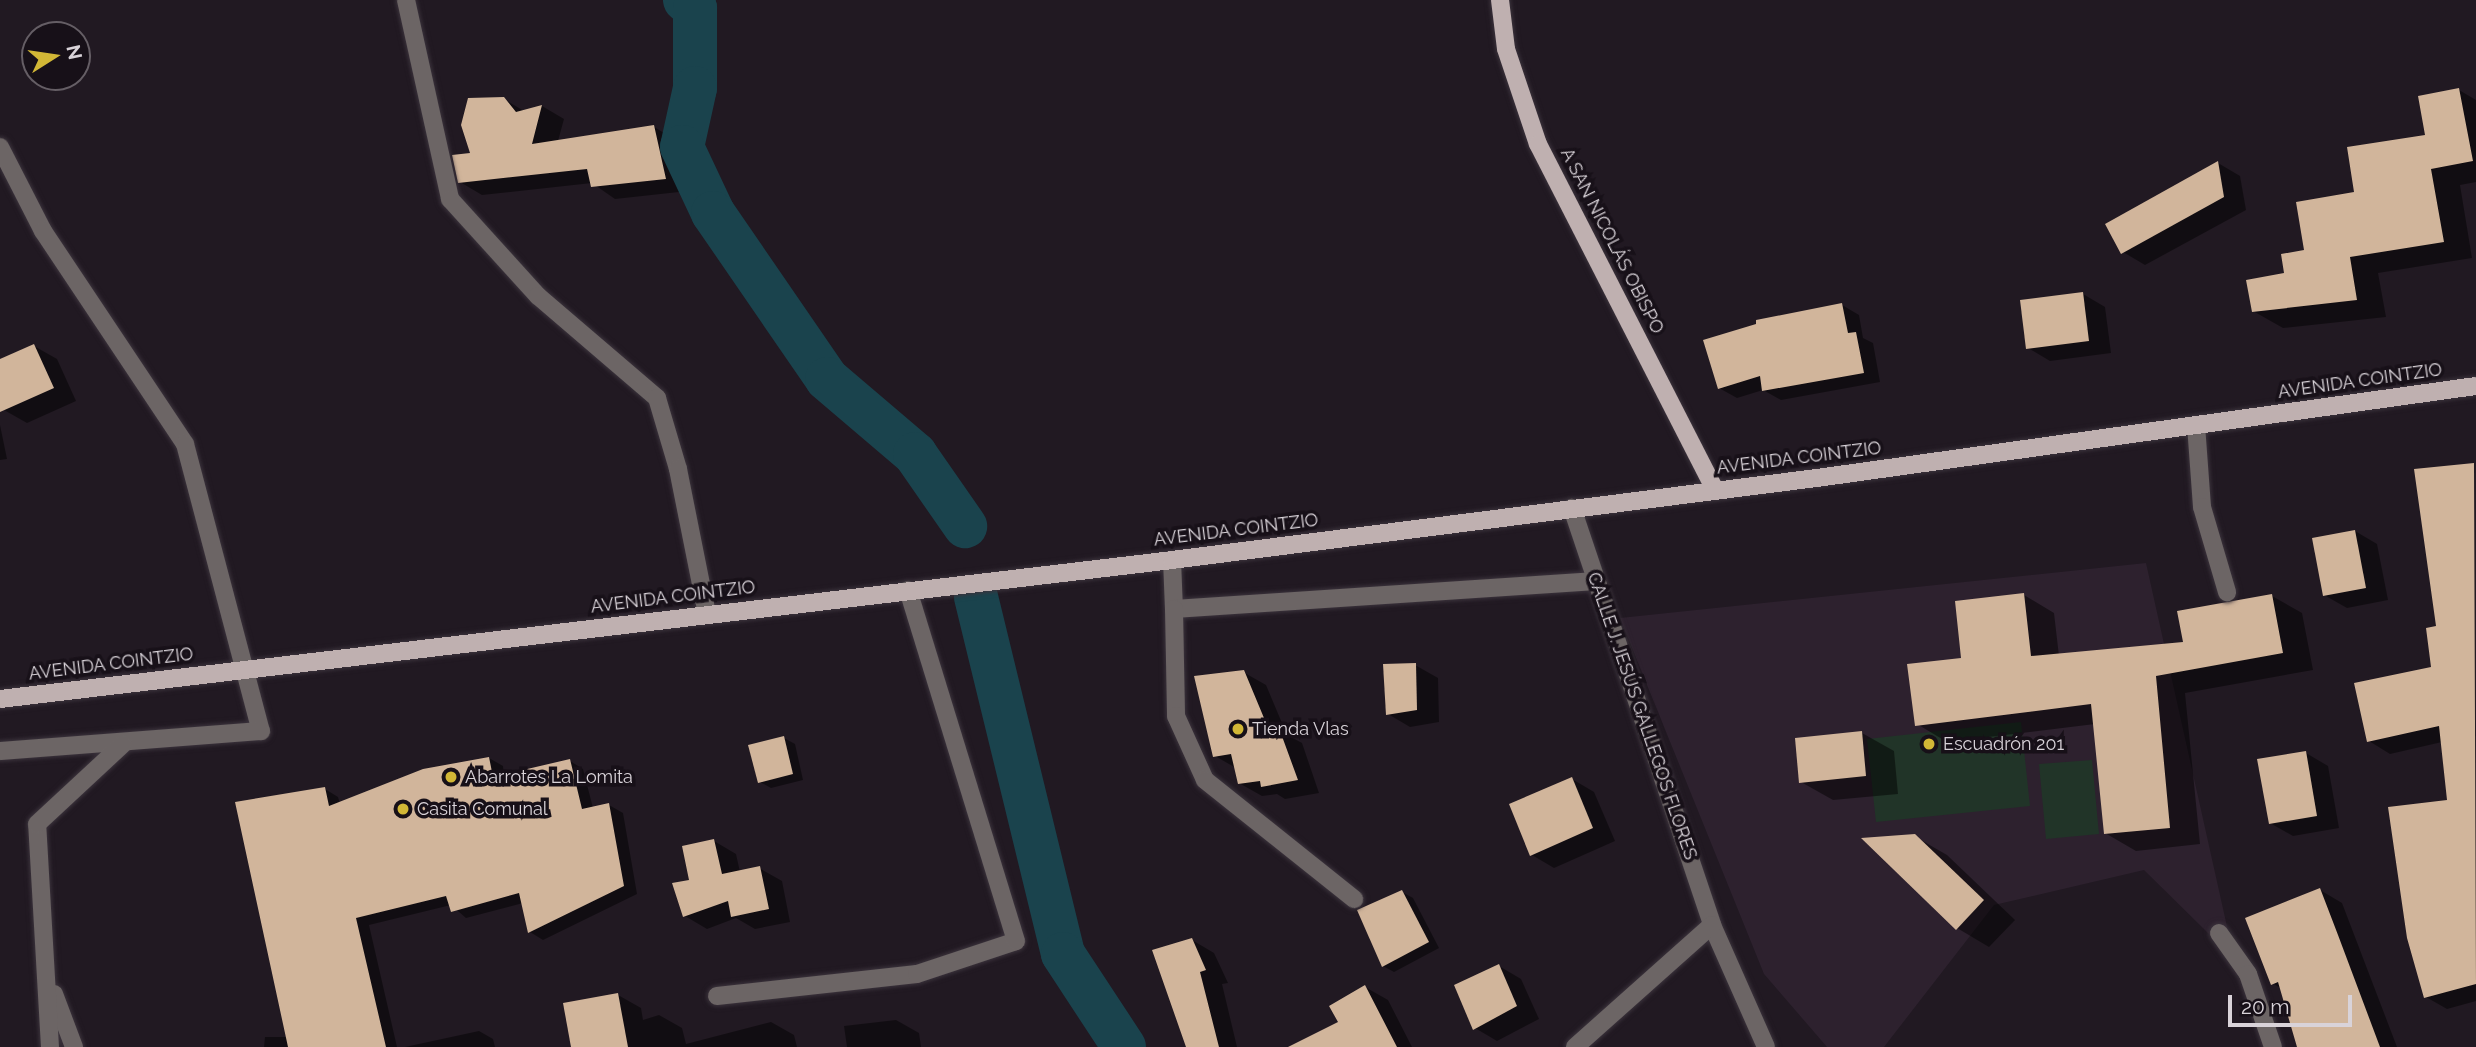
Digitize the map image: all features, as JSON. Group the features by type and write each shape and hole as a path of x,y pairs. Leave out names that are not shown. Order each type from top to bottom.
{"main road":[{"name":"A SAN NICOLÁS OBISPO","path":"1500,0 1507,49 1538,144 1715,490"},
{"name":"AVENIDA COINTZIO","path":"0,699 1172,559 1715,490 2476,386"}],"street":[{"path":"405,0 450,199 538,296 657,398 678,469 707,614"},
{"path":"0,147 43,231 185,444 261,731 123,744 0,751"},
{"path":"2196,425 2202,507 2227,592"},
{"name":"CALLE J. JESÚS GALLEGOS FLORES","path":"1572,508 1712,925 1766,1047"},
{"path":"1172,559 1176,716 1205,780 1354,899"},
{"path":"1174,609 1596,581"},
{"path":"717,996 916,974 1016,941 908,590"},
{"path":"50,1047 49,981 36,853 37,824 123,744"},
{"path":"1575,1047 1712,925"},
{"path":"2219,933 2248,974 2273,1047"},
{"path":"49,981 75,1047"}],"shaded area":[{"name":"Escuadrón 201","path":"2146,563 2228,931 2210,935 2144,870 1994,905 1884,1047 1827,1047 1764,974 1620,618"}],"green space":[{"path":"2021,722 2030,806 1876,822 1867,739"},
{"path":"2092,760 2099,834 2046,839 2039,764"}],"building":[{"path":"2459,88 2473,161 2431,169 2444,242 2350,257 2357,300 2252,312 2246,280 2284,273 2281,254 2304,250 2296,202 2354,192 2347,147 2425,135 2418,96"},
{"path":"504,97 516,112 542,105 532,144 654,125 666,179 591,187 587,169 458,183 452,155 470,153 461,125 468,98"},
{"path":"2218,161 2224,197 2121,254 2105,224"},
{"path":"2083,292 2089,341 2026,349 2020,300"},
{"path":"1842,303 1848,333 1856,332 1864,373 1762,391 1760,376 1718,389 1703,340 1756,324 1756,320"},
{"path":"34,344 54,388 0,412 0,359"},
{"path":"2474,463 2476,984 2424,998 2407,938 2388,807 2447,800 2439,726 2367,742 2354,683 2431,667 2426,628 2436,626 2414,469"},
{"path":"2355,530 2366,588 2323,596 2312,538"},
{"path":"2024,593 2031,656 2183,642 2177,611 2272,594 2283,653 2156,676 2170,828 2104,834 2091,704 1915,726 1907,664 1961,658 1955,601"},
{"path":"1416,663 1417,710 1386,715 1383,664"},
{"name":"Tienda Vlas","path":"1244,670 1269,730 1279,728 1298,780 1261,787 1260,781 1238,784 1231,754 1213,757 1194,676"},
{"path":"1862,731 1866,776 1799,783 1795,738"},
{"path":"784,736 793,774 758,783 748,745"},
{"path":"2306,751 2317,816 2269,824 2257,759"},
{"path":"489,757 493,777 570,759 582,809 609,803 624,886 528,933 519,893 451,912 446,896 356,918 386,1047 288,1047 235,802 325,787 329,806 423,769"},
{"path":"1572,777 1593,828 1530,856 1509,804"},
{"path":"1915,834 1984,900 1956,930 1861,838"},
{"path":"714,839 722,874 760,866 769,909 731,917 728,901 683,917 672,883 689,880 682,846"},
{"path":"2320,888 2380,1047 2297,1047 2278,982 2271,985 2245,918"},
{"path":"1402,890 1429,942 1382,967 1357,910"},
{"path":"1192,938 1206,970 1200,972 1219,1047 1186,1047 1152,950"},
{"path":"1499,964 1517,1006 1473,1030 1454,985"},
{"path":"1365,985 1397,1047 1288,1047 1338,1022 1329,1006"},
{"path":"618,993 628,1047 571,1047 563,1003"}],"waterway":[{"path":"685,0 695,8 695,88 682,147 713,213 827,379 915,454 965,526"},
{"path":"976,597 1063,954 1124,1047"}],"place":[{"name":"Tienda Vlas","path":"1238,729"},
{"name":"Escuadrón 201","path":"1929,744"},
{"name":"Abarrotes La Lomita","path":"451,777"},
{"name":"Casita Comunal","path":"403,809"}]}
